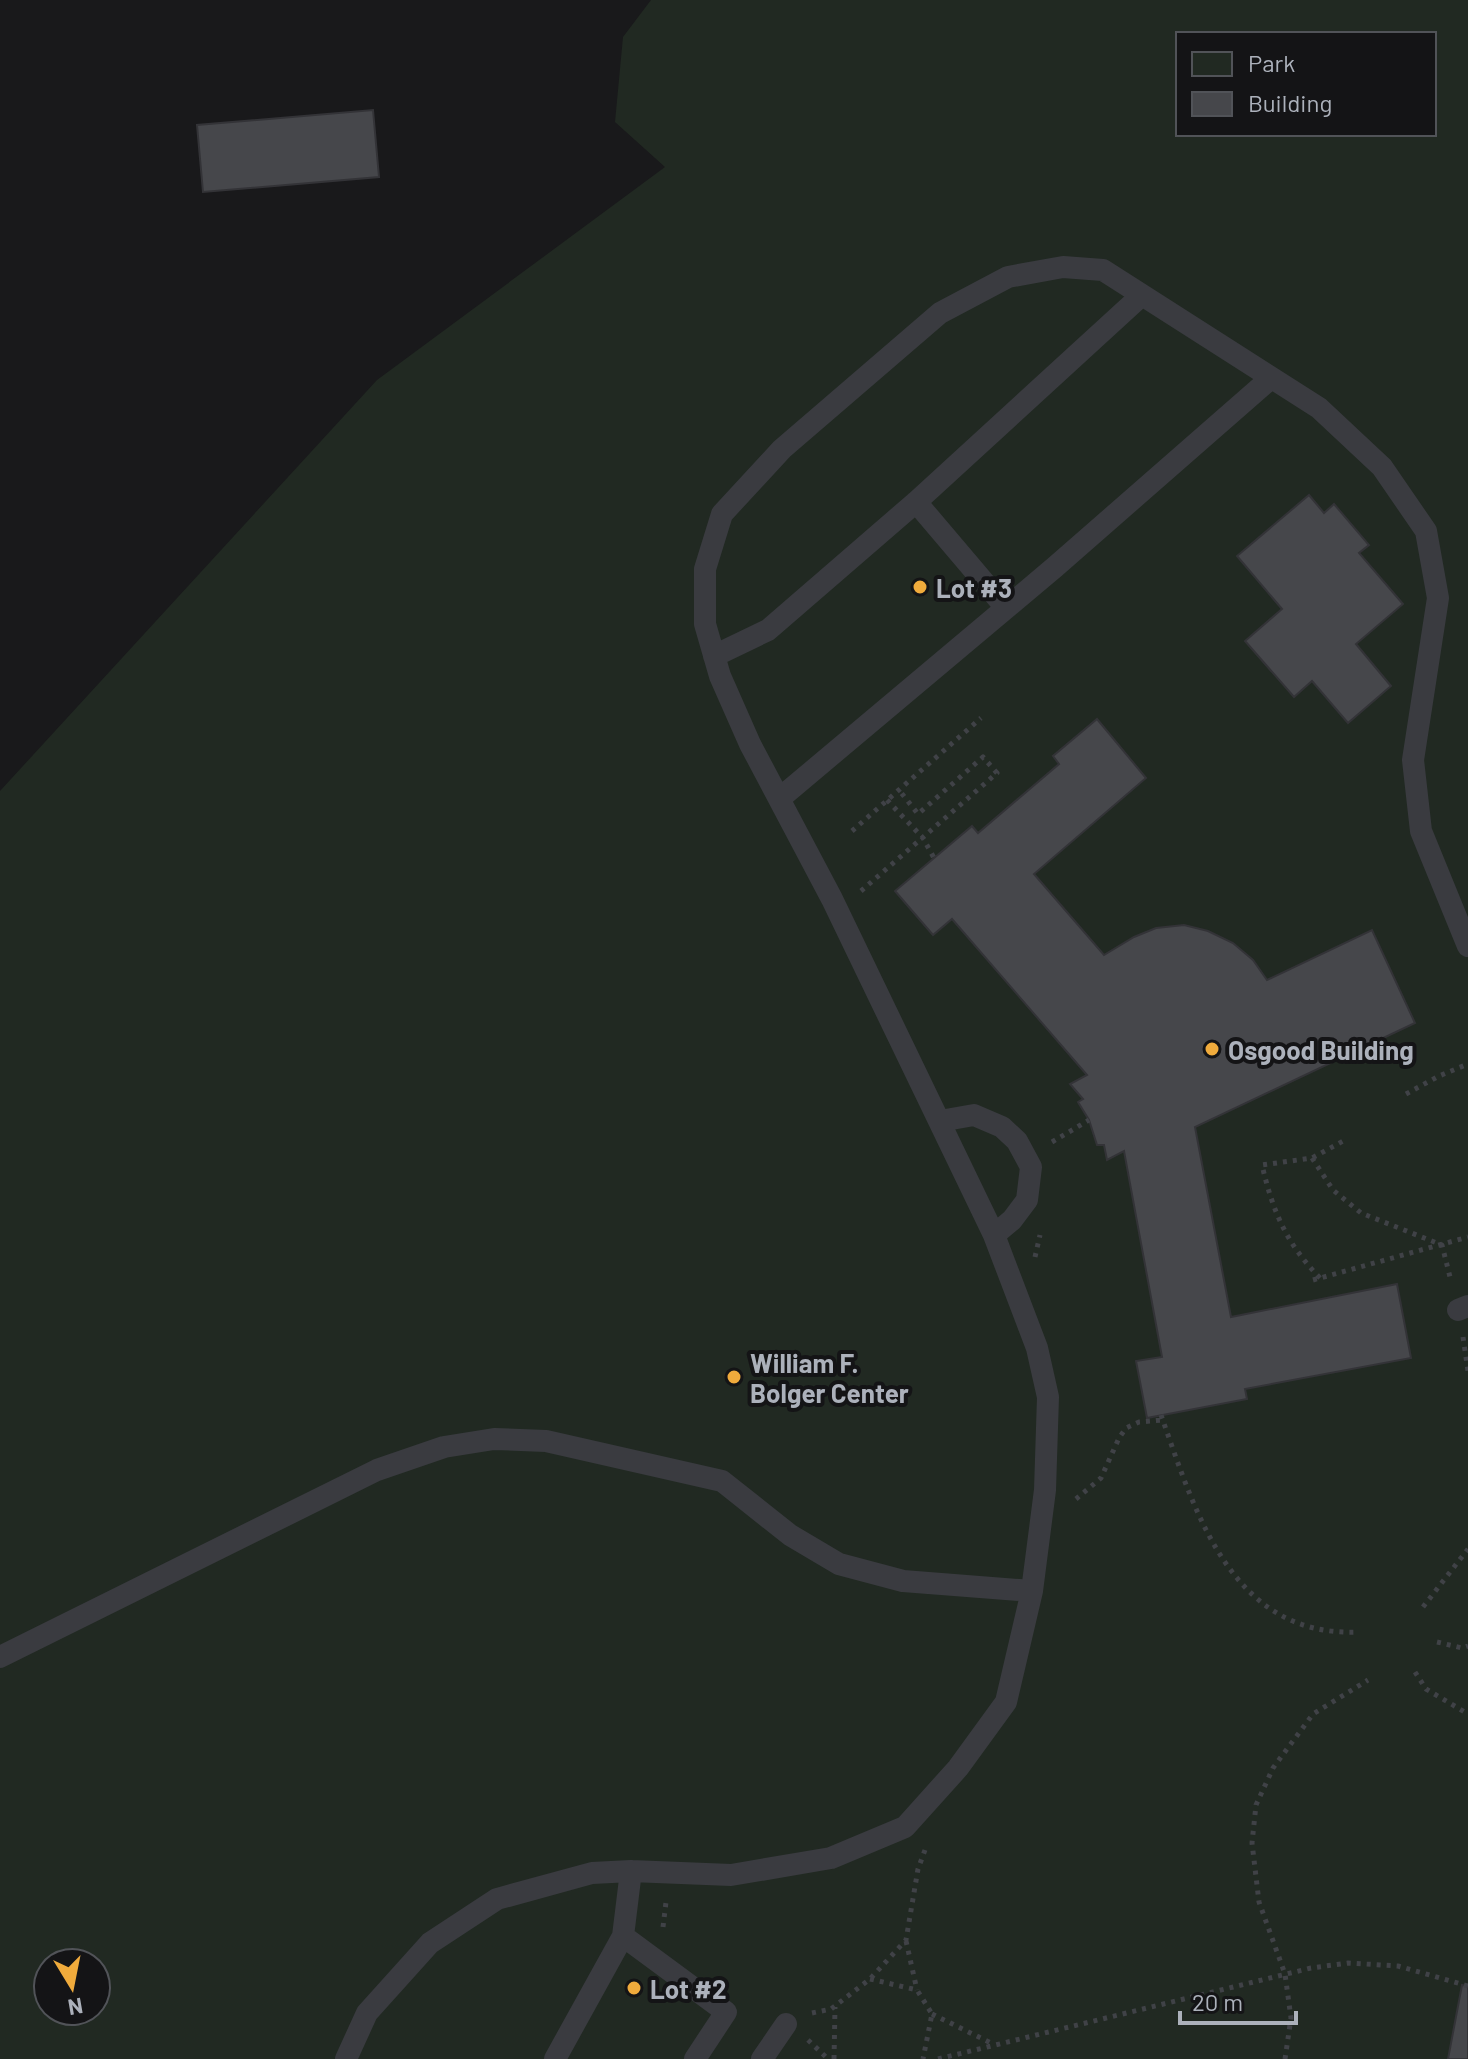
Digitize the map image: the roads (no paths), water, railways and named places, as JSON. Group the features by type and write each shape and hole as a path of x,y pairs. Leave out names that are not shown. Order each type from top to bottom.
{"lane":[{"path":"346,2059 367,2013 430,1943 497,1899 592,1873 631,1871 731,1875 831,1858 905,1827 958,1768 1006,1702 1032,1591 1045,1490 1048,1397 1037,1348 994,1235 940,1121 832,899 750,744 720,676 705,624 705,569 722,514 782,449 940,313 1008,277 1063,267 1103,270 1319,408 1382,467 1426,531 1438,598 1413,760 1421,831 1468,946"},
{"path":"714,656 768,630 916,502 1142,295"},
{"path":"779,799 1006,608 1271,378"},
{"path":"916,502 1006,608"},
{"path":"940,1121 974,1115 1002,1127 1017,1141 1031,1167 1027,1200 1012,1220 994,1235"},
{"path":"0,1657 377,1470 444,1447 494,1439 546,1441 722,1481 790,1535 839,1564 903,1581 1032,1591"},
{"path":"555,2059 623,1936 631,1871"},
{"path":"623,1936 726,2012 695,2059"},
{"path":"762,2059 786,2024"}],"place":[{"name":"Lot #3","path":"920,587"},
{"name":"Osgood Building","path":"1212,1049"},
{"name":"William F. Bolger Center","path":"734,1377"},
{"name":"Lot #2","path":"634,1988"}]}
